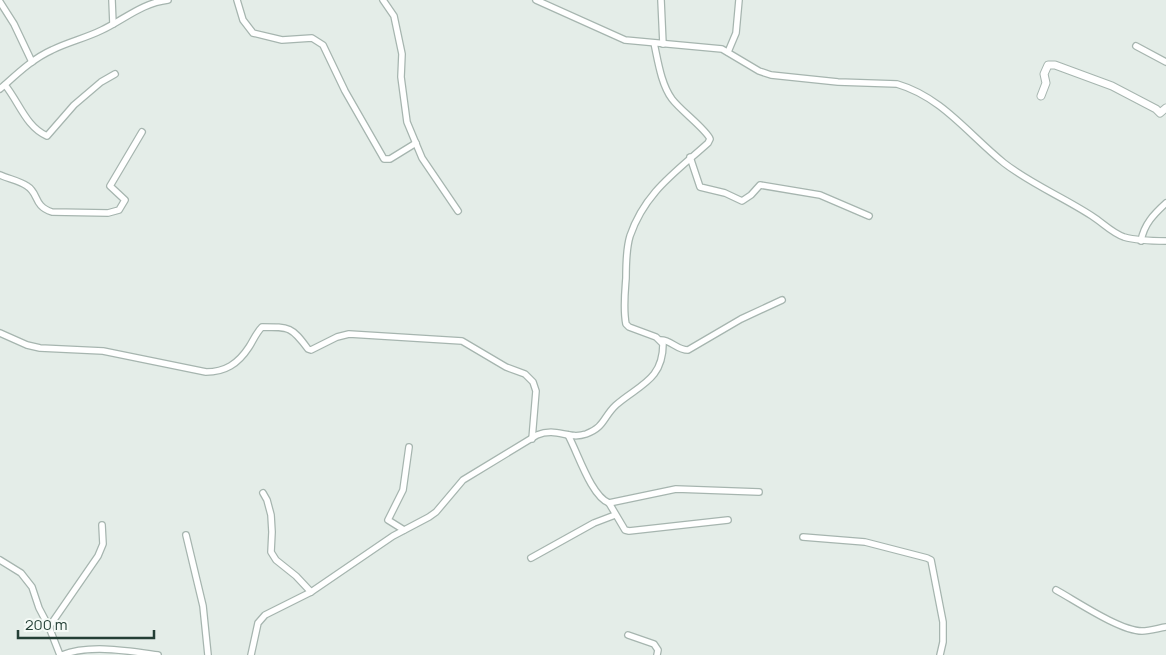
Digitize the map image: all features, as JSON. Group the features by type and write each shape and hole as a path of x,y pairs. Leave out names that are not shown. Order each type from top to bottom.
{"street":[{"path":"112,0 113,24"},
{"path":"114,74 74,105 47,136 29,123 14,97 3,87 32,62 51,50 101,31 140,7 153,2 168,0"},
{"path":"237,0 244,20 253,33 282,40 312,38 323,45 358,115 384,159 390,158 416,143"},
{"path":"383,0 394,16 402,54 401,77 407,122 422,158 458,211"},
{"path":"536,0 625,40 722,49 759,71 771,75 838,82 897,84 920,92 953,116 1005,163 1032,182 1093,216 1108,228 1123,236 1141,241 1166,241"},
{"path":"661,0 663,44"},
{"path":"728,52 736,33 739,0"},
{"path":"0,2 14,24 32,62"},
{"path":"654,43 666,87 671,98 709,137 708,143 669,176 646,204 630,236 627,251 625,290 626,324 661,340 666,340 682,350 688,350 741,319 782,300"},
{"path":"1136,46 1166,62"},
{"path":"1041,96 1046,83 1044,74 1048,64 1112,86 1156,109 1160,113 1166,108"},
{"path":"0,176 28,186 39,205 45,210 52,212 108,213 119,210 125,200 110,186 142,132"},
{"path":"690,157 700,187 742,201 760,185 820,195 869,216"},
{"path":"1141,241 1144,228 1166,203"},
{"path":"0,333 40,348 103,351 206,372 218,372 235,363 248,349 262,327 289,329 296,333 308,349 311,350 337,337 349,334 462,341 506,367 525,374 531,379 536,391 532,439"},
{"path":"251,655 256,628 260,620 326,584 358,559 436,512 463,480 532,439 550,431 568,435 581,435 601,426 616,405 650,380 663,355 661,340"},
{"path":"568,435 591,484 599,496 609,503 625,530 728,520"},
{"path":"404,530 388,520 403,490 409,447"},
{"path":"609,503 676,489 759,492"},
{"path":"263,493 271,516 271,552 276,560 296,576 311,592"},
{"path":"531,558 594,523 616,515"},
{"path":"49,627 98,556 103,544 102,525"},
{"path":"186,535 203,606 208,655"},
{"path":"803,536 866,542 931,560 943,622 940,655"},
{"path":"0,560 17,569 32,587 39,608 61,655 86,650 158,655"},
{"path":"1056,590 1104,617 1131,629 1143,631 1166,627"},
{"path":"628,635 654,644 658,650 656,655"}]}
